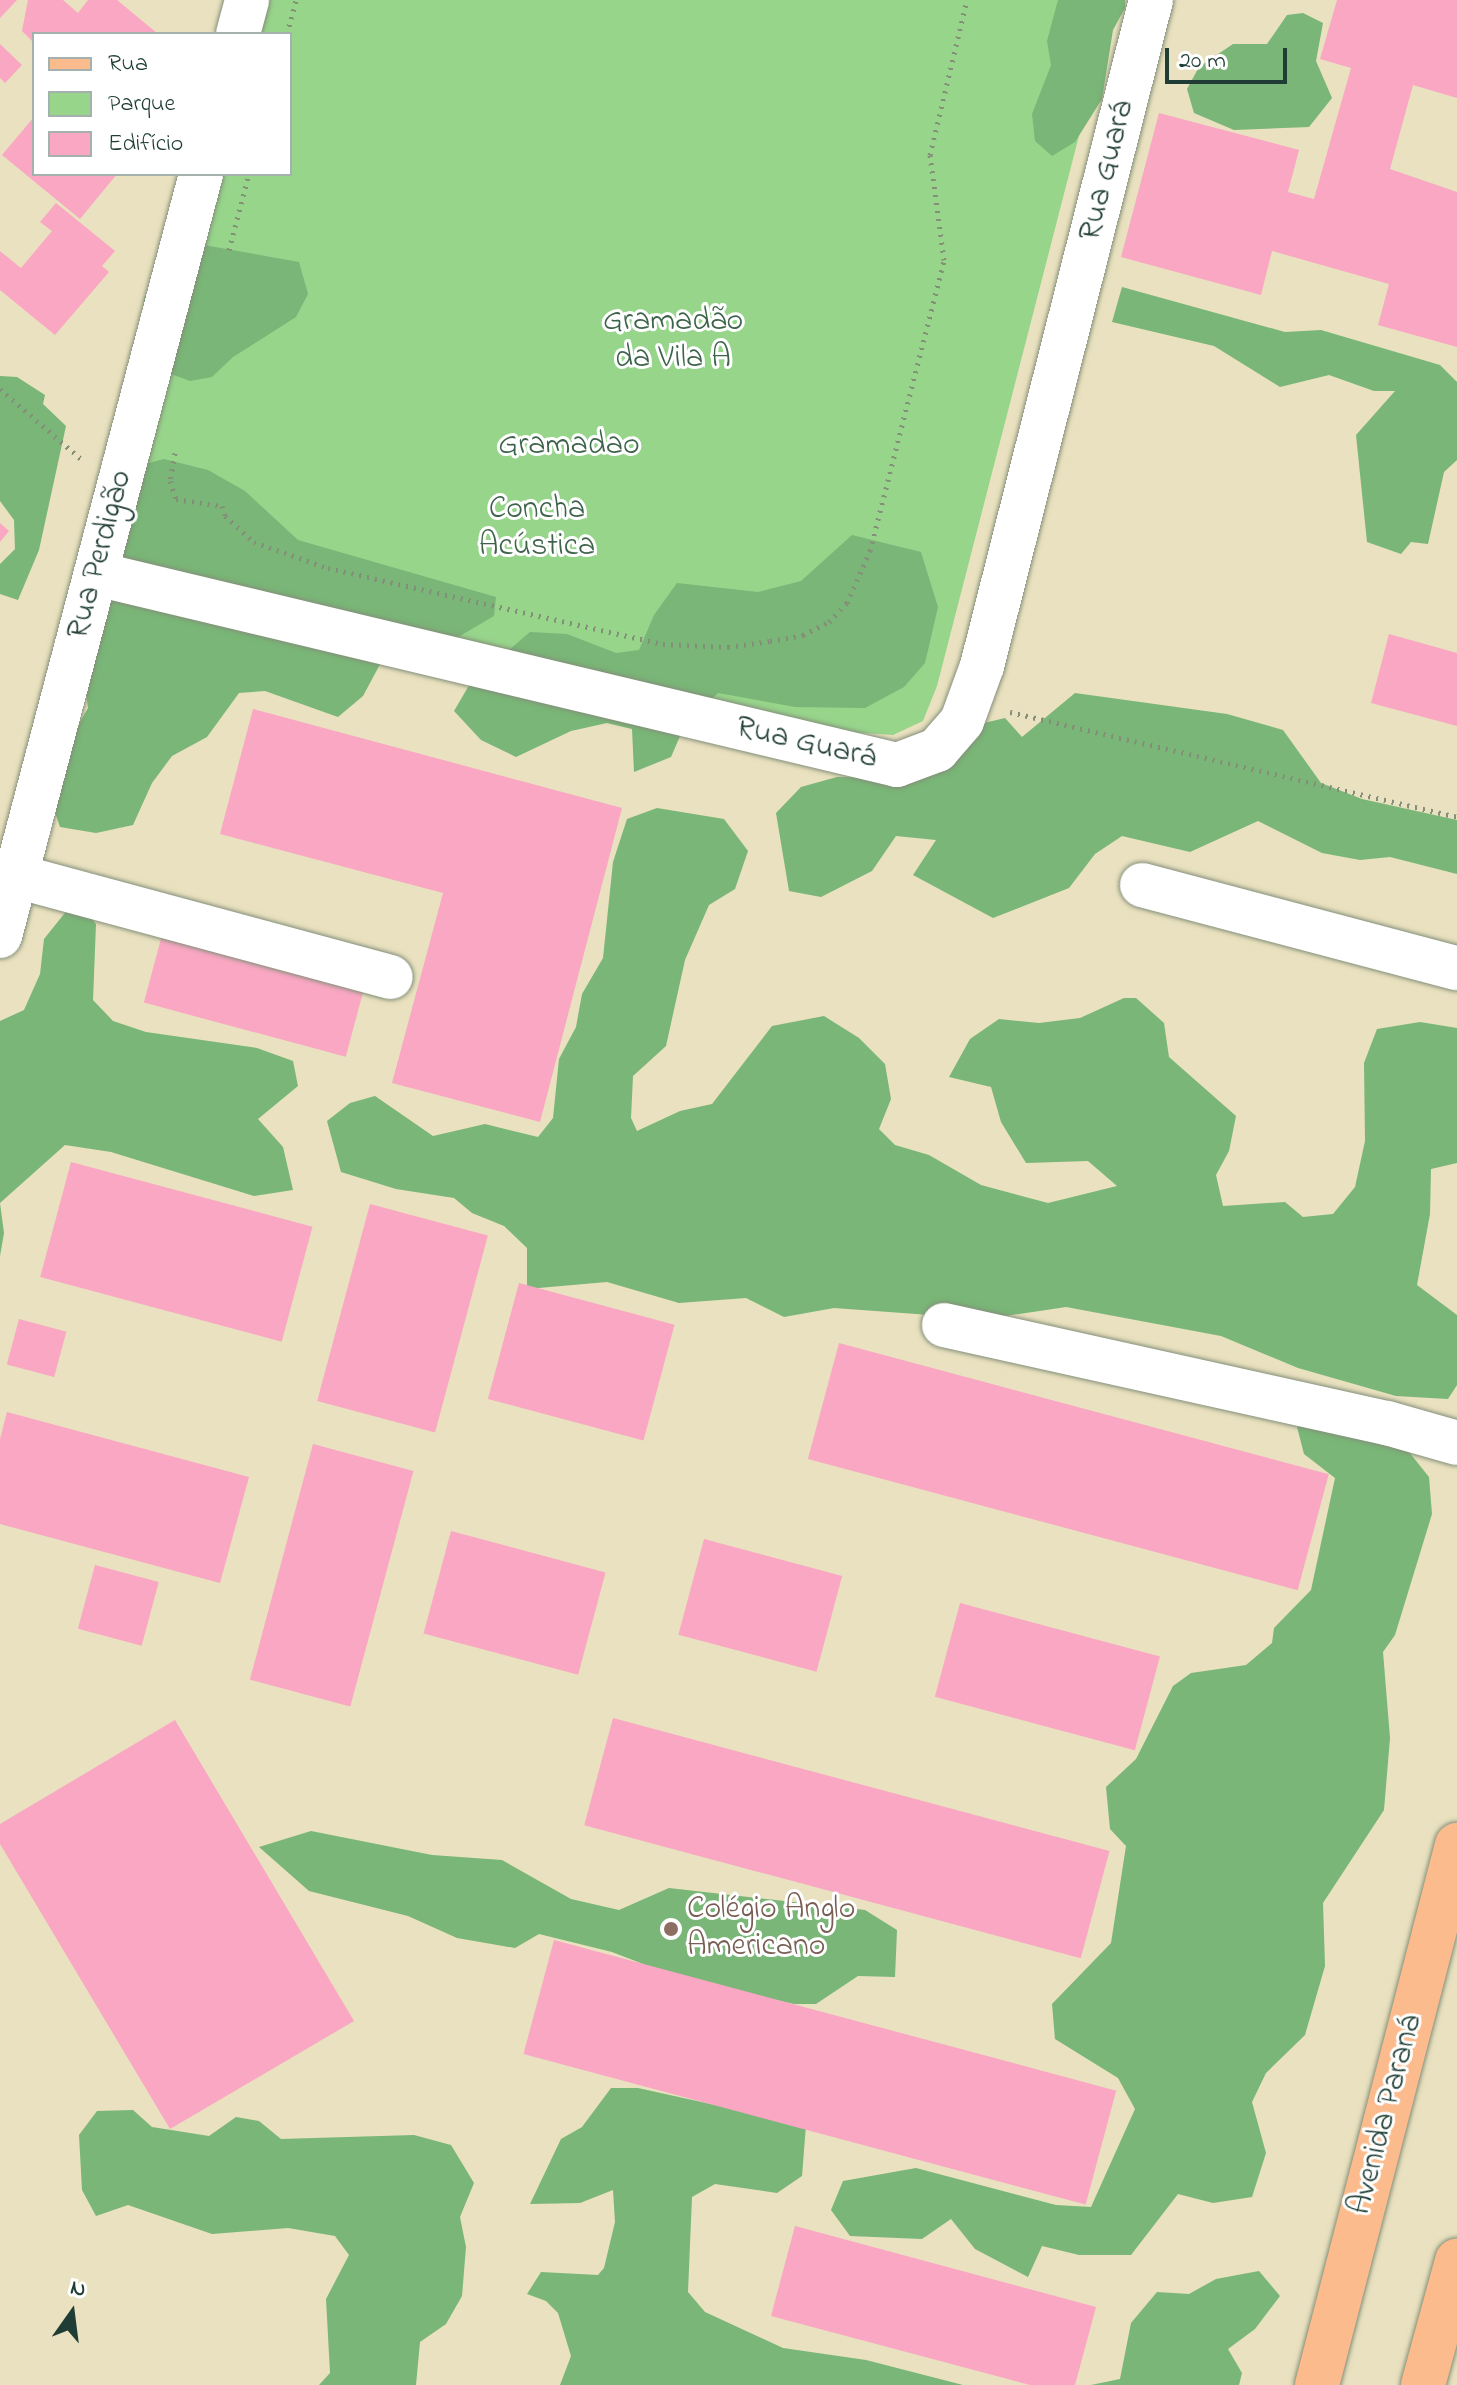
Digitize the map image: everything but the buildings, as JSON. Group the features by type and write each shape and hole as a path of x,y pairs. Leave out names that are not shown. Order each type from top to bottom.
{"main road":[{"name":"Avenida Paraná","path":"1317,2385 1457,1845"},
{"path":"1423,2385 1457,2261"}],"street":[{"path":"239,32 247,0"},
{"name":"Rua Guará","path":"97,574 897,765 937,750 970,702 1151,0"},
{"name":"Rua Perdigão","path":"0,936 200,176"},
{"path":"16,876 391,977"},
{"path":"1142,885 1457,968"},
{"path":"944,1325 1387,1423 1457,1443"}],"path":[{"path":"288,32 296,0"},
{"path":"177,441 170,481 176,499 222,506 225,516 254,542 328,568 663,644 728,647 803,635 829,622 860,581 870,551 944,260 930,155 967,0"},
{"path":"226,262 248,176"},
{"path":"0,389 118,491"},
{"path":"970,702 1457,817"}],"green space":[{"name":"Gramadão da Vila A","path":"267,0 1114,0 937,686 923,721 893,735 835,731 121,557 221,176 292,176 292,32 259,32"},
{"path":"1058,0 1125,0 1125,8 1113,30 1102,99 1075,142 1052,156 1035,141 1032,114 1051,65 1047,41"},
{"path":"1303,13 1323,23 1316,61 1332,98 1309,127 1234,130 1194,113 1187,89 1199,67 1233,44 1267,44 1287,15"},
{"path":"187,242 299,262 308,294 296,317 233,357 212,377 190,381 168,373 142,341 144,298"},
{"path":"1122,287 1285,332 1321,330 1440,365 1457,382 1457,460 1444,472 1428,544 1411,542 1401,554 1367,542 1356,435 1395,391 1374,391 1329,375 1280,387 1214,346 1112,322"},
{"path":"0,376 17,377 45,395 43,404 66,426 39,550 18,600 0,594 0,564 15,549 14,520 0,501"},
{"path":"164,459 208,470 245,491 298,540 496,597 494,616 448,643 392,642 363,696 338,717 265,691 239,693 207,737 172,756 152,783 133,825 96,833 60,827 45,783 88,708 82,661 134,467"},
{"path":"852,535 921,552 938,607 925,663 904,687 865,708 795,707 718,693 684,727 671,757 634,772 632,729 607,723 571,731 516,757 481,740 454,711 471,682 530,632 567,634 616,653 639,650 654,615 677,583 758,592 801,581"},
{"path":"1075,693 1227,714 1283,730 1321,783 1362,799 1457,820 1457,874 1390,857 1360,860 1322,853 1258,821 1190,852 1122,836 1095,854 1069,888 993,918 913,875 936,840 896,836 872,871 821,897 789,891 776,813 801,787 837,777 917,778 963,728 1005,718 1022,737"},
{"path":"657,808 724,819 748,851 735,889 709,905 685,960 666,1046 633,1076 631,1118 637,1131 680,1111 712,1104 772,1026 824,1016 859,1038 885,1064 891,1099 879,1129 895,1145 929,1155 981,1185 1048,1203 1117,1186 1088,1161 1026,1163 1001,1122 991,1087 949,1077 970,1039 999,1019 1039,1023 1080,1018 1124,998 1136,998 1164,1023 1169,1057 1236,1116 1229,1151 1216,1175 1223,1206 1285,1202 1303,1217 1333,1214 1355,1187 1365,1141 1364,1063 1377,1029 1420,1022 1457,1028 1457,1163 1431,1169 1430,1214 1417,1285 1457,1315 1457,1385 1448,1399 1396,1396 1298,1368 1221,1336 1066,1307 985,1319 834,1308 784,1317 746,1298 679,1303 607,1282 527,1289 527,1248 504,1226 472,1213 454,1198 396,1189 341,1172 327,1121 350,1103 375,1096 433,1136 485,1124 538,1137 553,1118 559,1059 576,1027 582,994 603,958 613,862 627,819"},
{"path":"76,899 96,924 93,1000 113,1021 146,1032 257,1048 293,1061 298,1086 258,1119 283,1147 293,1190 254,1196 111,1152 65,1145 0,1203 0,1021 24,1010 40,974 44,939"},
{"path":"0,1203 4,1233 0,1256"},
{"path":"1329,1409 1405,1447 1429,1477 1432,1514 1395,1635 1383,1652 1390,1738 1384,1810 1323,1903 1325,1966 1305,2035 1266,2073 1252,2102 1266,2153 1252,2197 1213,2203 1178,2194 1131,2255 1079,2255 1042,2246 1028,2277 975,2249 951,2219 922,2239 850,2236 831,2210 843,2181 916,2168 1056,2205 1091,2207 1135,2109 1118,2078 1055,2039 1052,2004 1111,1943 1126,1846 1110,1829 1106,1787 1136,1759 1173,1686 1191,1673 1246,1665 1272,1643 1274,1628 1311,1590 1335,1478 1304,1454 1297,1427"},
{"path":"311,1831 432,1855 502,1860 571,1899 619,1910 669,1888 865,1910 897,1930 895,1977 858,1976 816,2004 794,2004 682,1979 612,1952 539,1934 515,1948 457,1938 408,1916 309,1891 259,1847"},
{"path":"611,2088 638,2088 806,2125 802,2176 777,2193 715,2184 692,2197 688,2292 705,2312 783,2348 866,2360 963,2385 560,2385 571,2356 558,2313 546,2301 527,2294 541,2272 598,2275 604,2268 615,2222 613,2190 580,2203 530,2204 561,2139 582,2127"},
{"path":"133,2110 152,2127 209,2136 236,2117 259,2121 281,2139 414,2135 451,2145 474,2183 460,2217 466,2247 462,2296 446,2324 420,2342 416,2385 319,2385 330,2373 326,2299 349,2255 335,2236 288,2228 212,2234 128,2205 96,2216 82,2190 79,2135 97,2111"},
{"path":"1259,2271 1280,2296 1255,2329 1228,2349 1242,2373 1239,2385 1091,2385 1120,2379 1131,2323 1157,2292 1189,2294 1216,2279"}],"place":[{"name":"Colégio Anglo Americano","path":"671,1929"}],"park label":[{"name":"Gramadao","path":"569,446"},
{"name":"Concha Acústica","path":"537,530"}]}
